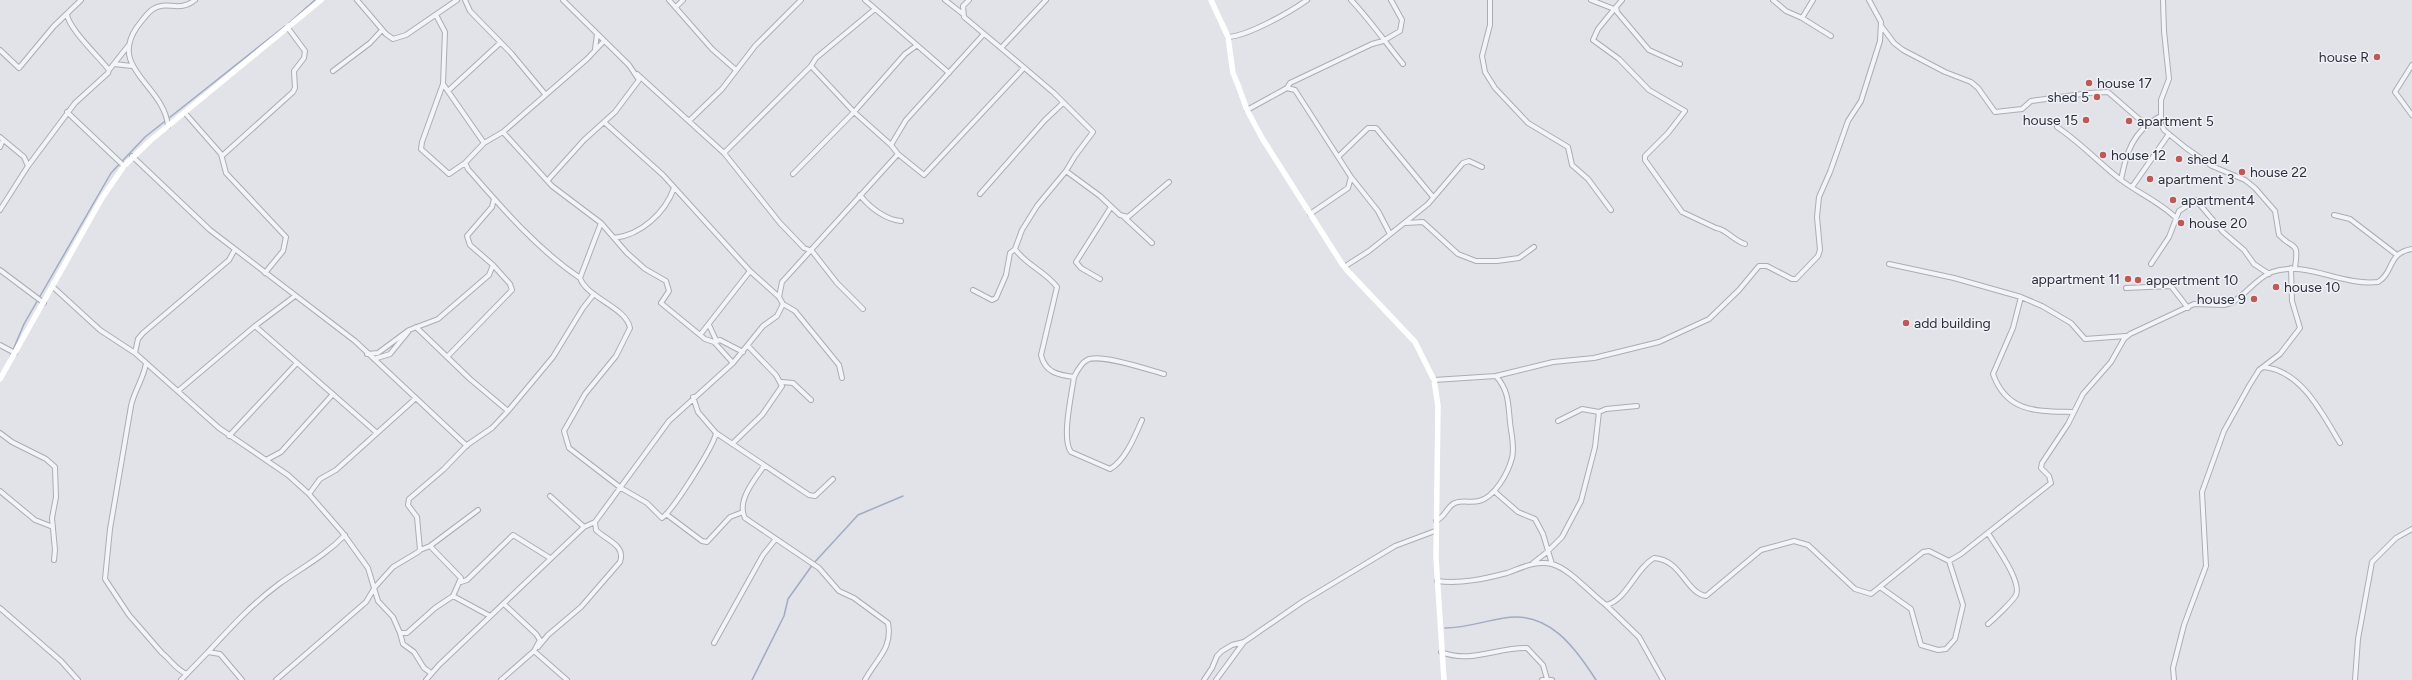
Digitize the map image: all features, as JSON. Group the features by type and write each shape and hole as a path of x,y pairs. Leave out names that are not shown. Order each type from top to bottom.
{"street":[{"path":"0,50 20,68 54,26 81,0"},
{"path":"0,210 28,166 67,112 114,64 128,46 132,34 153,8 161,4 181,7 195,0"},
{"path":"0,378 16,353 102,198 132,156 186,113 321,0"},
{"path":"357,0 382,30 393,39 401,38 457,0"},
{"path":"465,0 470,11 545,94"},
{"path":"563,0 637,74 724,153 780,223 804,248 812,251 838,283 863,309"},
{"path":"669,0 702,38 736,70"},
{"path":"676,7 683,0"},
{"path":"689,121 722,89 755,46 801,0"},
{"path":"865,0 916,46 949,73"},
{"path":"945,0 963,14 983,35 1001,48 1023,69 1054,93 1093,132 1066,171 1037,206 1022,230 1015,249 1010,253 1006,275 996,298 992,300 974,290"},
{"path":"963,14 963,6 969,0"},
{"path":"1001,48 1046,0"},
{"path":"1211,0 1228,37 1234,73 1247,110 1271,152 1344,267 1416,342 1434,380 1438,406 1435,531 1441,652 1444,680"},
{"path":"1228,37 1235,36 1267,23 1307,0"},
{"path":"1351,0 1373,23 1383,41 1403,64"},
{"path":"1247,110 1287,88 1298,79 1372,44 1383,41 1400,30 1402,26 1402,17 1391,0"},
{"path":"1490,0 1490,25 1482,56 1483,66 1489,79 1528,123 1568,147 1572,165 1588,179 1611,210"},
{"path":"1591,0 1615,8 1618,14 1646,47 1680,64"},
{"path":"1622,0 1598,29 1593,40 1619,59 1649,90 1685,110 1668,133 1645,156 1644,160 1682,212 1722,229 1733,240 1745,244"},
{"path":"1773,0 1786,11 1802,18 1831,36"},
{"path":"1802,18 1813,0"},
{"path":"1869,0 1882,27 1894,43 1903,50 1945,72 1971,82 1978,88 1996,112 2022,109 2031,102 2089,93 2108,92 2147,126"},
{"path":"2163,0 2169,79 2161,100 2159,117 2164,130 2212,166 2245,180 2272,206 2279,234 2296,246 2293,268 2292,301 2300,328 2280,354 2263,367 2249,386 2224,431 2202,492 2206,566 2184,625 2173,668 2174,680"},
{"path":"724,153 811,66 816,58 875,9"},
{"path":"67,14 69,22 109,70"},
{"path":"436,15 445,32 443,84 422,142 422,149 449,174 465,163 484,143 503,132 587,59 604,41"},
{"path":"1434,380 1496,376 1553,362 1594,358 1643,347 1674,337 1709,319 1739,290 1759,266 1767,266 1792,280 1796,279 1818,256 1820,250 1817,217 1819,197 1830,172 1848,121 1861,101 1880,41 1882,27"},
{"path":"223,155 293,92 295,88 294,71 304,58 305,51 288,28"},
{"path":"333,71 370,43 382,30"},
{"path":"594,50 597,34"},
{"path":"891,145 906,120 983,35"},
{"path":"448,90 500,43"},
{"path":"128,46 132,66 159,99 168,126"},
{"path":"793,174 854,112 905,54 916,46"},
{"path":"114,64 132,66"},
{"path":"2412,65 2395,92 2412,115"},
{"path":"811,66 854,112 891,145 898,154 924,175 1023,69"},
{"path":"548,180 584,140 604,122 636,87 639,80 637,74"},
{"path":"443,84 484,143"},
{"path":"1287,88 1295,90 1302,98 1351,177 1378,211 1390,234"},
{"path":"980,194 1045,120 1063,103"},
{"path":"67,112 124,166"},
{"path":"186,113 221,154 226,173 286,238 283,251 265,273"},
{"path":"2121,180 2126,154 2147,126 2159,117"},
{"path":"604,122 663,175 750,271 779,297 783,304 795,311 839,365 842,378"},
{"path":"1339,156 1368,128 1376,128 1433,197"},
{"path":"2057,128 2074,138 2121,180 2161,205 2176,218"},
{"path":"503,132 563,195 601,223 645,269 666,281 669,291 661,303 700,335 715,341 729,344 743,352"},
{"path":"2132,187 2169,134"},
{"path":"0,147 2,139 24,157 28,166"},
{"path":"779,297 782,282 812,251 860,195 898,154"},
{"path":"132,156 210,230 234,250 331,322 374,359 467,446"},
{"path":"1344,267 1405,223 1433,197 1463,163 1469,161 1482,167"},
{"path":"465,163 468,169 494,199 552,256 580,278 582,283 594,294 624,316 630,328 619,351 585,394 564,430 569,448 621,488 647,503 662,518 707,453 715,440 716,433"},
{"path":"1066,171 1100,196 1152,243"},
{"path":"1310,214 1348,188 1351,177"},
{"path":"1123,217 1131,217 1169,182"},
{"path":"614,238 630,235 647,225 667,202 674,188"},
{"path":"860,195 890,219 901,221"},
{"path":"0,198 6,200"},
{"path":"447,357 512,290 510,284 470,245 467,236 492,207 494,199"},
{"path":"2151,264 2170,236 2179,212 2196,200 2223,232 2244,250 2254,264 2269,274"},
{"path":"1100,278 1081,268 1076,262 1111,207"},
{"path":"2334,215 2350,219 2397,255"},
{"path":"1405,223 1423,222 1458,254 1476,261 1498,261 1519,258 1534,247"},
{"path":"580,278 601,223"},
{"path":"1015,249 1022,260 1047,276 1057,287 1045,333 1041,355 1042,361 1050,370 1059,376 1074,377"},
{"path":"1888,264 1947,276 2021,297 2042,306 2071,322 2085,339 2126,336 2194,304 2224,305 2231,303 2248,292 2269,274 2293,268 2340,280 2364,283 2380,280 2397,255 2402,251 2412,249"},
{"path":"135,353 138,339 142,333 166,315 229,260 234,250"},
{"path":"367,354 382,350 409,330 443,315 489,275 492,266"},
{"path":"0,270 44,303"},
{"path":"700,335 750,271"},
{"path":"2126,288 2171,286 2188,308"},
{"path":"53,287 100,330 135,353 229,436 292,478 309,494 345,535 368,568 378,601 393,617 403,644 414,652 424,668 431,673"},
{"path":"420,550 417,517 407,501 467,446 492,428 508,411 553,357 585,304 594,294"},
{"path":"178,391 255,326 295,296"},
{"path":"2021,297 2013,328 1993,374 2003,394 2018,406 2044,411 2072,412"},
{"path":"426,680 431,673 550,558 584,527 595,522 669,421 733,363 767,322 777,316 783,304"},
{"path":"709,325 715,341 733,363"},
{"path":"255,326 376,432"},
{"path":"416,327 447,357 508,411"},
{"path":"374,359 390,354 409,330"},
{"path":"1948,561 1988,533 2051,483 2049,476 2041,468 2042,463 2068,424 2072,412 2091,383 2116,355 2126,336"},
{"path":"0,344 16,353"},
{"path":"748,346 782,382"},
{"path":"1142,420 1124,454 1110,469 1071,452 1068,449 1067,432 1074,377 1083,363 1094,359 1107,360 1164,374"},
{"path":"146,363 131,406 110,529 105,580 129,615 179,671 187,674"},
{"path":"229,436 297,363"},
{"path":"2263,367 2279,369 2296,380 2340,443"},
{"path":"1435,521 1444,516 1451,505 1456,502 1480,501 1494,491 1512,459 1513,447 1508,397 1505,388 1496,376"},
{"path":"782,382 790,381 811,400"},
{"path":"732,444 771,403 781,389 782,382"},
{"path":"266,460 281,452 333,394"},
{"path":"694,397 695,407"},
{"path":"309,494 320,479 336,470 376,432 416,398"},
{"path":"688,403 695,407 716,433 809,495 815,496 833,480"},
{"path":"1558,420 1582,410 1599,412 1606,409 1637,406"},
{"path":"1532,564 1548,552 1562,536 1581,501 1595,447 1599,412"},
{"path":"0,433 53,464 56,497 53,527 55,550 54,560"},
{"path":"764,466 749,488 743,512 745,518 775,540 819,568 839,591 854,598 887,621 889,625 886,650 874,664 865,680"},
{"path":"0,491 35,520 53,527"},
{"path":"1494,491 1518,512 1535,520 1543,534 1552,564"},
{"path":"550,496 584,527"},
{"path":"276,680 366,602 375,587 397,564 420,550 430,546 478,510"},
{"path":"666,514 702,541 707,542 730,517 743,512"},
{"path":"501,680 534,651 548,635 581,607 620,562 622,555 620,548 596,530 595,522"},
{"path":"2355,680 2358,639 2372,562 2396,538 2412,529"},
{"path":"1216,680 1244,642 1302,602 1389,549 1435,531"},
{"path":"1988,533 2017,586 2014,597 1988,624"},
{"path":"180,680 248,608 280,584 330,551 345,535"},
{"path":"461,582 467,580 513,535 550,558"},
{"path":"714,644 763,555 775,540"},
{"path":"1606,604 1614,602 1642,567 1654,558 1671,563 1698,593 1706,596 1761,550 1794,541 1808,545 1855,589 1868,594 1880,587 1923,552 1929,551 1948,561 1963,605 1955,639 1946,649 1931,649 1921,645 1911,609 1880,587"},
{"path":"400,633 407,633 435,608 454,596 461,582 459,574 430,546"},
{"path":"1437,581 1455,583 1473,580 1532,564 1552,564 1578,580 1606,604 1639,637 1663,680"},
{"path":"454,596 490,616"},
{"path":"366,602 378,601"},
{"path":"504,604 538,636 538,647"},
{"path":"0,608 61,661 78,680"},
{"path":"538,636 548,635"},
{"path":"1204,680 1212,668 1217,656 1232,645 1244,642"},
{"path":"1441,652 1450,656 1475,657 1512,649 1527,648 1543,665 1547,679"},
{"path":"534,651 566,680"},
{"path":"208,652 220,654 242,680"},
{"path":"179,671 180,680"},
{"path":"1542,680 1552,680"}],"waterway":[{"path":"289,23 315,0"},
{"path":"10,357 24,324 111,173 145,137 285,26"},
{"path":"752,680 784,616 788,599 813,564 858,515 903,496"},
{"path":"1445,628 1468,626 1504,618 1520,617 1534,620 1547,625 1559,634 1579,655 1596,680"}],"place":[{"name":"house R","path":"2377,57"},
{"name":"house 17","path":"2089,83"},
{"name":"shed 5","path":"2097,97"},
{"name":"house 15","path":"2086,120"},
{"name":"apartment 5","path":"2129,121"},
{"name":"house 12","path":"2103,155"},
{"name":"shed 4","path":"2179,159"},
{"name":"house 22","path":"2242,172"},
{"name":"apartment 3","path":"2150,179"},
{"name":"apartment4","path":"2173,200"},
{"name":"house 20","path":"2181,223"},
{"name":"appartment 11","path":"2128,279"},
{"name":"appertment 10","path":"2138,280"},
{"name":"house 10","path":"2276,287"},
{"name":"house 9","path":"2254,299"},
{"name":"add building","path":"1906,323"}]}
